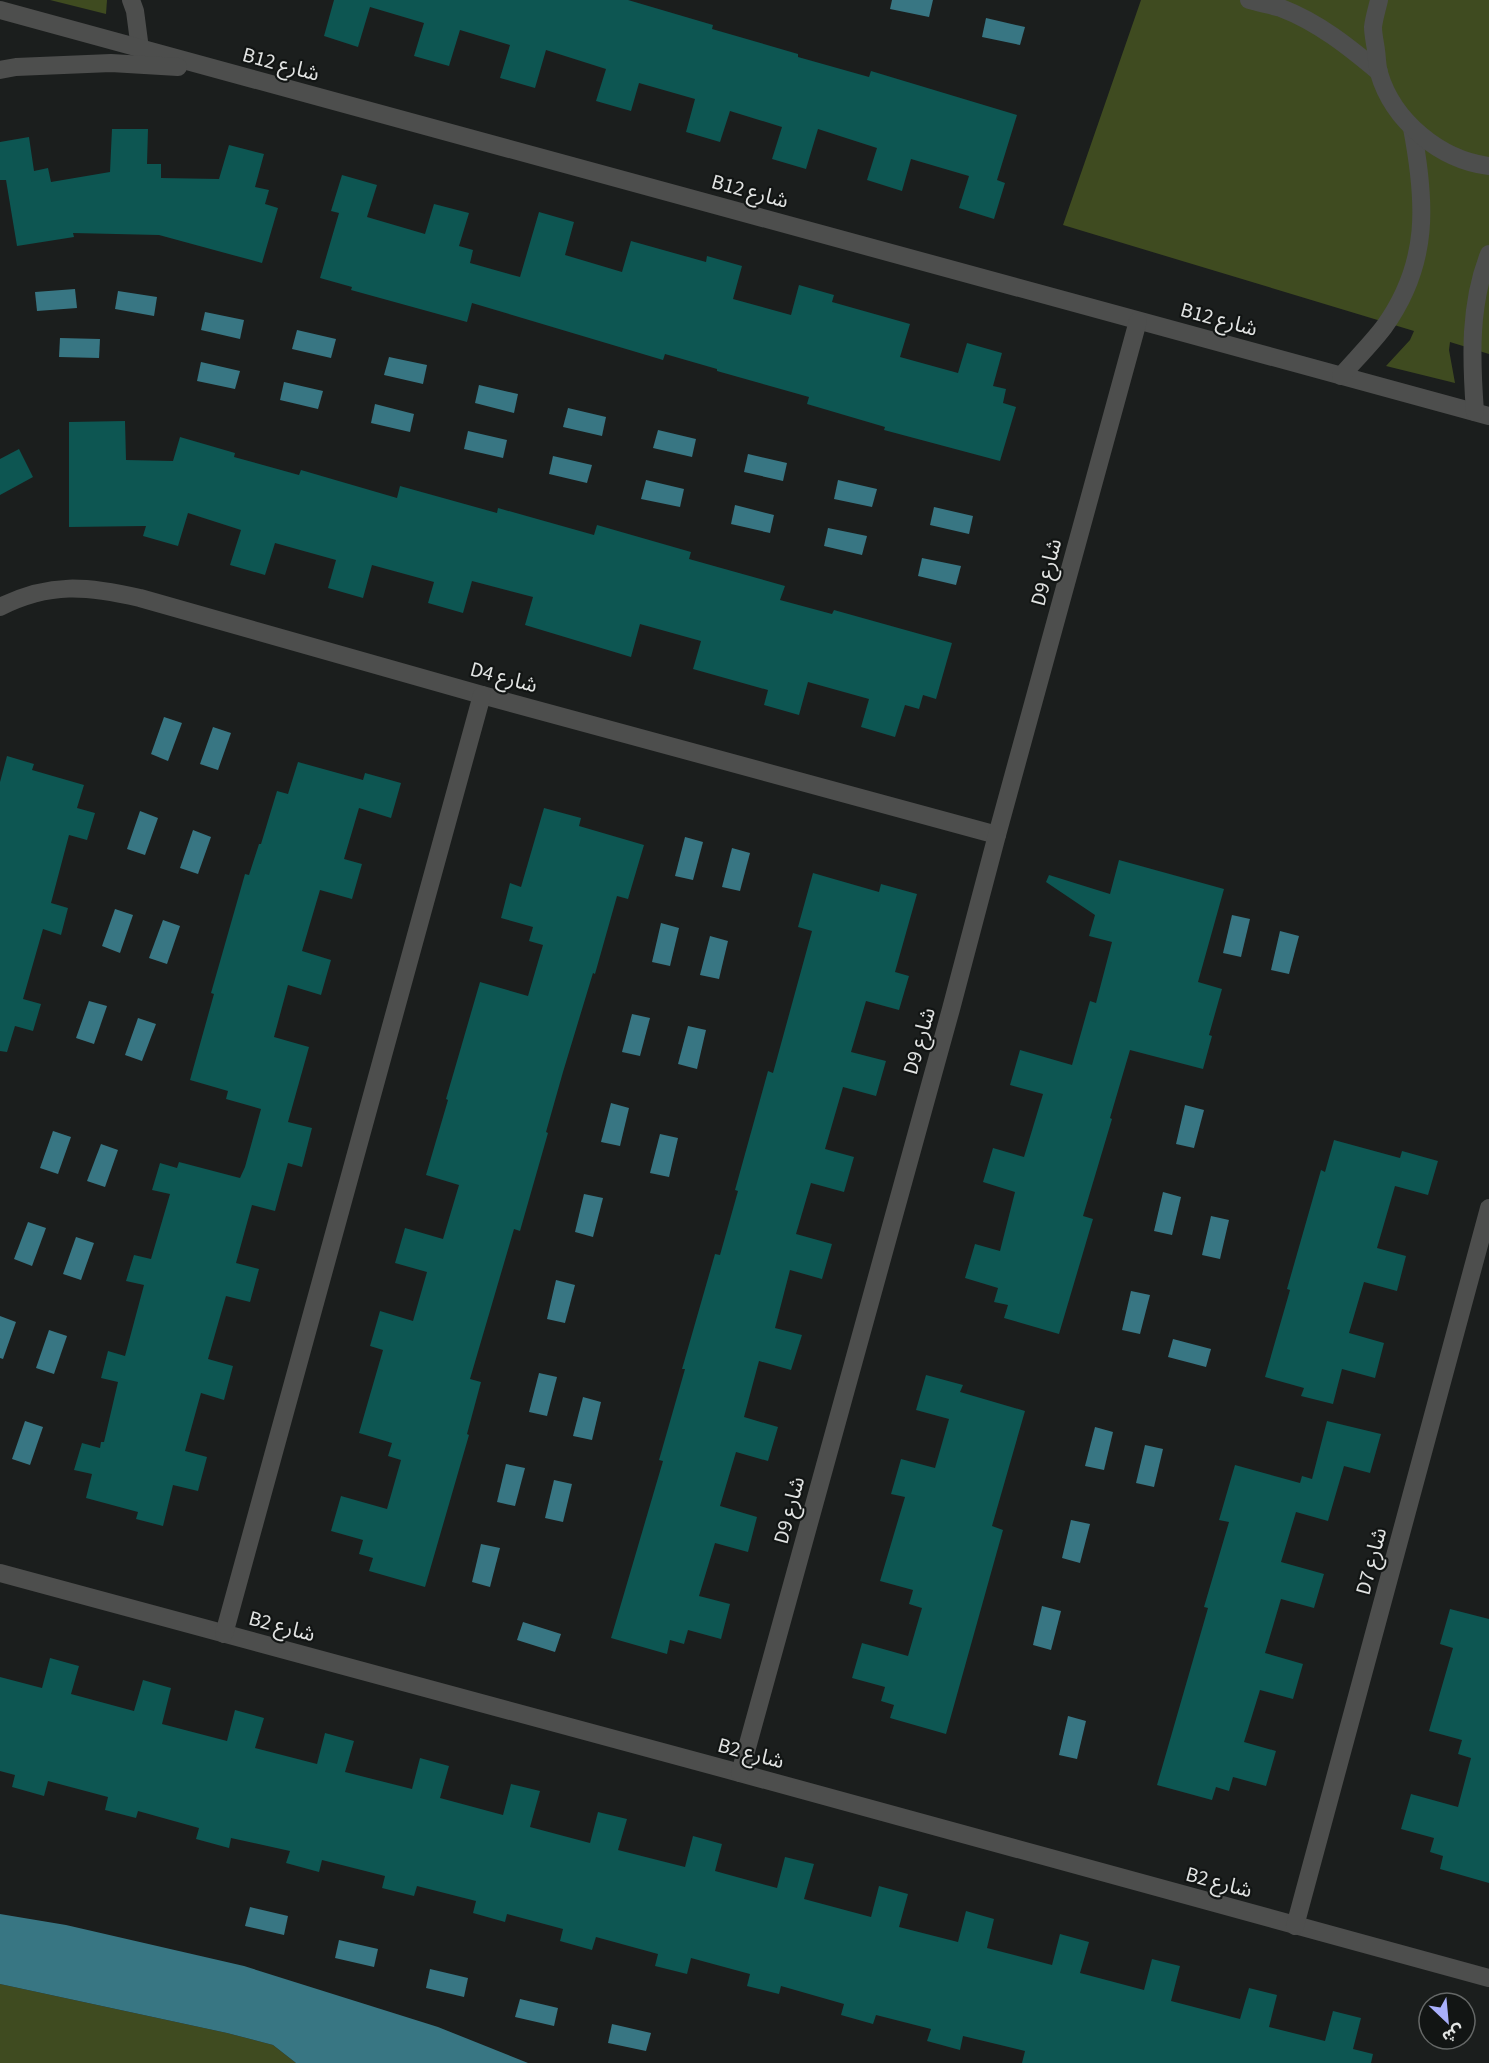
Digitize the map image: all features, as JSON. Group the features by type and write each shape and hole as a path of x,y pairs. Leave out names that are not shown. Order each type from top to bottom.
{"street":[{"path":"131,0 135,10 140,48"},
{"path":"1249,0 1281,8 1316,25 1349,46 1379,72"},
{"path":"1379,0 1373,28 1379,72 1398,111 1413,128 1441,150 1474,164 1489,166"},
{"name":"B12 شارع","path":"0,10 1482,414"},
{"path":"0,70 111,63 214,69"},
{"path":"1341,376 1384,327 1411,275 1419,246 1423,208 1420,168 1413,128"},
{"path":"1482,414 1471,357 1474,310 1489,254"},
{"name":"D9 شارع","path":"740,1773 1138,321"},
{"name":"D4 شارع","path":"0,607 34,593 70,587 105,590 997,835"},
{"path":"224,1634 482,695"},
{"name":"D7 شارع","path":"1295,1926 1489,1208"},
{"name":"B2 شارع","path":"0,1573 1489,1978"}],"green space":[{"path":"50,0 107,0 106,14"},
{"path":"1141,0 1489,0 1489,354 1450,342 1449,350 1455,383 1386,366 1410,340 1414,331 1063,225"},
{"path":"0,1984 273,2045 296,2063 0,2063"}],"water":[{"path":"892,0 933,0 929,17 890,9"},
{"path":"986,18 1025,27 1020,45 982,37"},
{"path":"75,289 77,308 37,311 35,292"},
{"path":"118,291 157,297 154,316 115,309"},
{"path":"205,312 244,320 240,339 201,330"},
{"path":"297,330 336,339 331,358 292,349"},
{"path":"60,338 100,339 99,358 59,357"},
{"path":"389,357 427,365 423,384 384,375"},
{"path":"201,362 240,371 235,389 197,381"},
{"path":"284,382 323,391 318,409 280,400"},
{"path":"479,385 518,394 514,413 475,403"},
{"path":"375,404 414,414 410,432 371,423"},
{"path":"568,408 606,417 602,436 563,427"},
{"path":"658,430 696,439 692,457 653,448"},
{"path":"468,431 507,440 503,458 464,449"},
{"path":"748,454 787,463 783,481 744,472"},
{"path":"553,456 592,465 587,483 549,474"},
{"path":"646,480 684,489 680,507 641,499"},
{"path":"838,480 877,489 872,507 834,499"},
{"path":"735,505 774,515 770,533 731,524"},
{"path":"934,507 973,516 969,534 930,525"},
{"path":"828,528 867,536 862,555 824,546"},
{"path":"922,558 961,566 956,585 918,576"},
{"path":"164,717 182,723 168,761 151,754"},
{"path":"213,727 231,733 218,770 200,764"},
{"path":"140,811 158,818 145,855 127,849"},
{"path":"193,830 211,837 198,874 180,868"},
{"path":"685,837 703,842 693,880 675,876"},
{"path":"732,848 750,853 740,891 722,887"},
{"path":"115,909 133,915 120,953 102,946"},
{"path":"1232,915 1250,919 1241,957 1223,953"},
{"path":"163,920 180,926 167,964 149,958"},
{"path":"661,923 679,928 670,966 652,962"},
{"path":"1280,931 1299,936 1289,974 1271,970"},
{"path":"710,936 728,941 719,979 700,975"},
{"path":"89,1001 107,1006 94,1044 76,1038"},
{"path":"632,1014 650,1018 640,1056 622,1052"},
{"path":"138,1018 156,1024 142,1061 125,1055"},
{"path":"688,1026 706,1030 697,1069 678,1064"},
{"path":"611,1103 629,1108 620,1146 601,1142"},
{"path":"1185,1105 1204,1110 1194,1148 1176,1144"},
{"path":"53,1131 71,1137 58,1174 40,1168"},
{"path":"660,1134 678,1138 669,1177 650,1173"},
{"path":"101,1144 118,1150 105,1187 87,1181"},
{"path":"1163,1192 1181,1197 1172,1235 1154,1231"},
{"path":"584,1194 603,1198 593,1237 575,1232"},
{"path":"1211,1216 1229,1220 1220,1259 1202,1255"},
{"path":"28,1222 46,1228 32,1266 14,1259"},
{"path":"76,1237 94,1243 81,1280 63,1274"},
{"path":"556,1280 575,1285 565,1323 547,1319"},
{"path":"1131,1291 1150,1295 1140,1334 1122,1330"},
{"path":"0,1316 16,1322 3,1359 0,1358"},
{"path":"49,1330 67,1336 54,1374 36,1368"},
{"path":"1173,1339 1211,1349 1206,1367 1168,1357"},
{"path":"539,1373 557,1377 547,1416 529,1412"},
{"path":"583,1397 601,1402 592,1440 573,1436"},
{"path":"25,1421 43,1427 30,1465 12,1459"},
{"path":"1095,1427 1113,1432 1104,1470 1085,1466"},
{"path":"1145,1445 1163,1449 1154,1487 1136,1483"},
{"path":"506,1464 525,1468 515,1506 497,1502"},
{"path":"554,1480 572,1484 563,1522 545,1518"},
{"path":"1071,1520 1090,1524 1080,1563 1062,1558"},
{"path":"481,1544 500,1548 490,1587 472,1582"},
{"path":"1042,1606 1061,1611 1051,1650 1033,1645"},
{"path":"523,1622 561,1634 555,1652 517,1640"},
{"path":"1068,1716 1086,1721 1077,1759 1059,1755"},
{"path":"250,1907 288,1916 284,1935 245,1926"},
{"path":"0,1914 66,1925 244,1966 438,2027 528,2063 296,2063 273,2045 0,1984"},
{"path":"339,1940 378,1949 374,1967 335,1958"},
{"path":"430,1969 468,1978 464,1997 426,1988"},
{"path":"520,1999 558,2008 554,2026 515,2017"},
{"path":"612,2024 651,2033 646,2051 608,2043"}],"building":[{"path":"334,0 628,0 713,25 712,29 798,54 798,57 869,77 871,71 1017,115 997,180 1005,183 994,219 959,208 969,176 911,159 902,191 867,180 877,148 818,129 806,169 772,159 782,127 730,111 720,142 686,132 695,99 639,83 631,111 596,101 606,69 546,50 535,88 500,78 510,45 460,30 449,66 414,56 424,23 370,7 358,47 324,36"},
{"path":"112,129 148,129 147,164 161,164 161,178 219,179 229,145 264,154 255,187 269,190 265,204 278,208 262,263 159,235 73,233 74,237 17,246 6,180 0,180 0,142 29,137 34,171 48,168 51,182 110,172"},
{"path":"342,175 377,185 367,217 425,234 434,204 469,213 459,246 473,250 470,263 520,277 539,212 574,222 565,255 622,272 631,241 706,262 707,256 742,266 733,299 791,315 799,285 834,295 832,302 910,324 900,357 958,373 967,343 1002,353 993,386 1006,389 1003,403 1016,407 1000,461 884,430 885,427 807,404 809,397 665,354 663,360 472,303 467,322 351,290 352,287 320,278 339,213 331,211"},
{"path":"125,421 126,460 173,461 180,437 235,453 234,457 299,475 301,470 397,498 400,486 497,513 498,508 594,535 597,525 691,552 689,559 785,586 780,600 832,614 834,610 952,643 936,699 923,695 919,709 905,705 895,737 861,727 869,699 808,682 799,715 764,705 768,690 693,669 701,641 640,624 631,657 525,625 533,597 472,581 463,613 428,603 434,582 372,565 363,598 328,588 336,560 275,543 265,575 230,565 241,530 188,513 178,546 143,536 146,526 69,527 69,422"},
{"path":"19,449 33,477 0,495 0,459"},
{"path":"7,756 34,764 32,770 84,785 77,808 95,813 87,840 69,835 51,903 68,908 61,935 43,929 23,999 41,1004 33,1031 15,1026 7,1052 0,1051 0,782"},
{"path":"298,762 363,780 365,773 401,783 391,818 359,808 344,859 362,864 352,899 320,890 302,951 331,960 321,995 288,985 274,1037 309,1047 288,1122 312,1128 302,1167 288,1163 275,1211 252,1205 236,1263 259,1269 250,1302 226,1296 208,1359 233,1366 224,1400 201,1393 185,1451 207,1457 198,1491 173,1485 163,1526 136,1519 138,1512 86,1498 92,1474 74,1470 82,1443 100,1448 101,1442 104,1442 118,1382 101,1378 108,1351 125,1356 144,1285 126,1281 134,1255 151,1259 170,1194 152,1190 160,1163 177,1168 179,1162 240,1178 245,1167 261,1109 226,1099 228,1091 190,1080 214,994 211,993 245,874 249,875 259,844 261,844 277,791 288,794"},
{"path":"544,808 581,818 579,826 644,845 628,899 617,896 595,974 593,973 563,1072 520,1231 514,1229 470,1379 481,1382 467,1434 469,1435 425,1587 369,1571 373,1558 359,1554 363,1540 331,1531 341,1496 387,1509 401,1460 388,1456 392,1443 359,1433 383,1350 370,1346 380,1311 413,1321 427,1272 395,1263 405,1228 443,1239 459,1185 426,1175 480,982 528,996 543,945 529,941 533,927 501,918 510,883 521,887"},
{"path":"1119,860 1224,889 1198,982 1222,989 1209,1035 1212,1036 1203,1069 1130,1050 1083,1216 1093,1219 1059,1334 1004,1318 1008,1305 994,1302 998,1288 965,1278 975,1244 1000,1251 1015,1192 983,1182 993,1148 1024,1157 1043,1094 1010,1085 1020,1050 1072,1065 1090,1001 1096,1003 1112,942 1089,936 1095,915 1046,882 1049,875 1110,894"},
{"path":"813,873 879,892 881,884 917,894 895,972 909,976 899,1010 866,1001 851,1052 886,1061 876,1096 843,1087 825,1149 854,1157 844,1192 811,1183 796,1234 832,1244 822,1279 790,1270 775,1328 802,1335 791,1370 759,1361 744,1417 778,1427 768,1461 736,1452 720,1506 757,1517 748,1552 715,1543 699,1596 730,1604 721,1639 688,1630 684,1644 670,1640 667,1654 611,1638 663,1461 659,1460 685,1369 682,1369 715,1254 720,1255 738,1191 735,1190 768,1071 773,1073 812,931 798,927"},
{"path":"1334,1140 1400,1158 1402,1151 1438,1161 1428,1195 1395,1186 1377,1248 1406,1256 1397,1291 1364,1282 1349,1333 1384,1343 1375,1378 1342,1369 1333,1404 1301,1396 1304,1388 1265,1377 1321,1170 1325,1172"},
{"path":"926,1375 963,1385 960,1392 1025,1411 992,1526 1003,1530 946,1734 890,1718 894,1705 881,1701 885,1687 852,1678 862,1643 908,1656 922,1608 909,1604 913,1590 880,1581 905,1497 891,1494 901,1459 935,1468 949,1419 916,1410"},
{"path":"1327,1421 1381,1434 1370,1473 1344,1466 1328,1521 1296,1512 1281,1562 1324,1574 1314,1608 1281,1599 1265,1653 1303,1664 1293,1699 1260,1690 1244,1742 1276,1751 1266,1786 1233,1777 1229,1791 1216,1787 1212,1800 1157,1785 1208,1608 1204,1607 1229,1522 1219,1520 1235,1465 1300,1483 1302,1476 1312,1479"},
{"path":"1450,1609 1489,1619 1489,1883 1440,1869 1443,1856 1430,1852 1434,1838 1401,1829 1411,1794 1458,1807 1471,1758 1458,1754 1462,1740 1429,1731 1453,1648 1440,1644"},
{"path":"50,1658 79,1666 71,1694 134,1711 143,1680 171,1688 162,1724 227,1741 235,1710 264,1718 255,1748 317,1764 325,1733 354,1741 345,1772 412,1789 420,1758 449,1766 440,1798 503,1815 511,1784 540,1791 530,1827 590,1843 598,1812 627,1819 618,1850 685,1867 693,1836 722,1844 715,1871 777,1888 785,1857 814,1864 804,1899 871,1917 879,1886 908,1894 899,1927 958,1942 966,1911 994,1919 987,1948 1052,1965 1060,1934 1089,1942 1080,1973 1144,1990 1152,1959 1180,1966 1171,2001 1240,2019 1249,1988 1277,1995 1269,2027 1325,2041 1333,2011 1361,2018 1353,2049 1373,2054 1371,2063 1022,2063 1025,2051 963,2036 960,2050 927,2041 931,2029 876,2015 873,2024 841,2015 844,2004 781,1986 779,1994 747,1986 750,1974 691,1958 687,1974 655,1966 658,1954 596,1937 592,1950 560,1941 563,1929 507,1914 505,1922 473,1913 476,1901 417,1886 414,1896 382,1888 385,1876 322,1860 319,1872 286,1863 290,1851 231,1838 229,1848 196,1839 199,1828 138,1811 136,1818 105,1810 108,1797 48,1781 44,1796 12,1787 15,1775 0,1771 0,1677 42,1688"}]}
